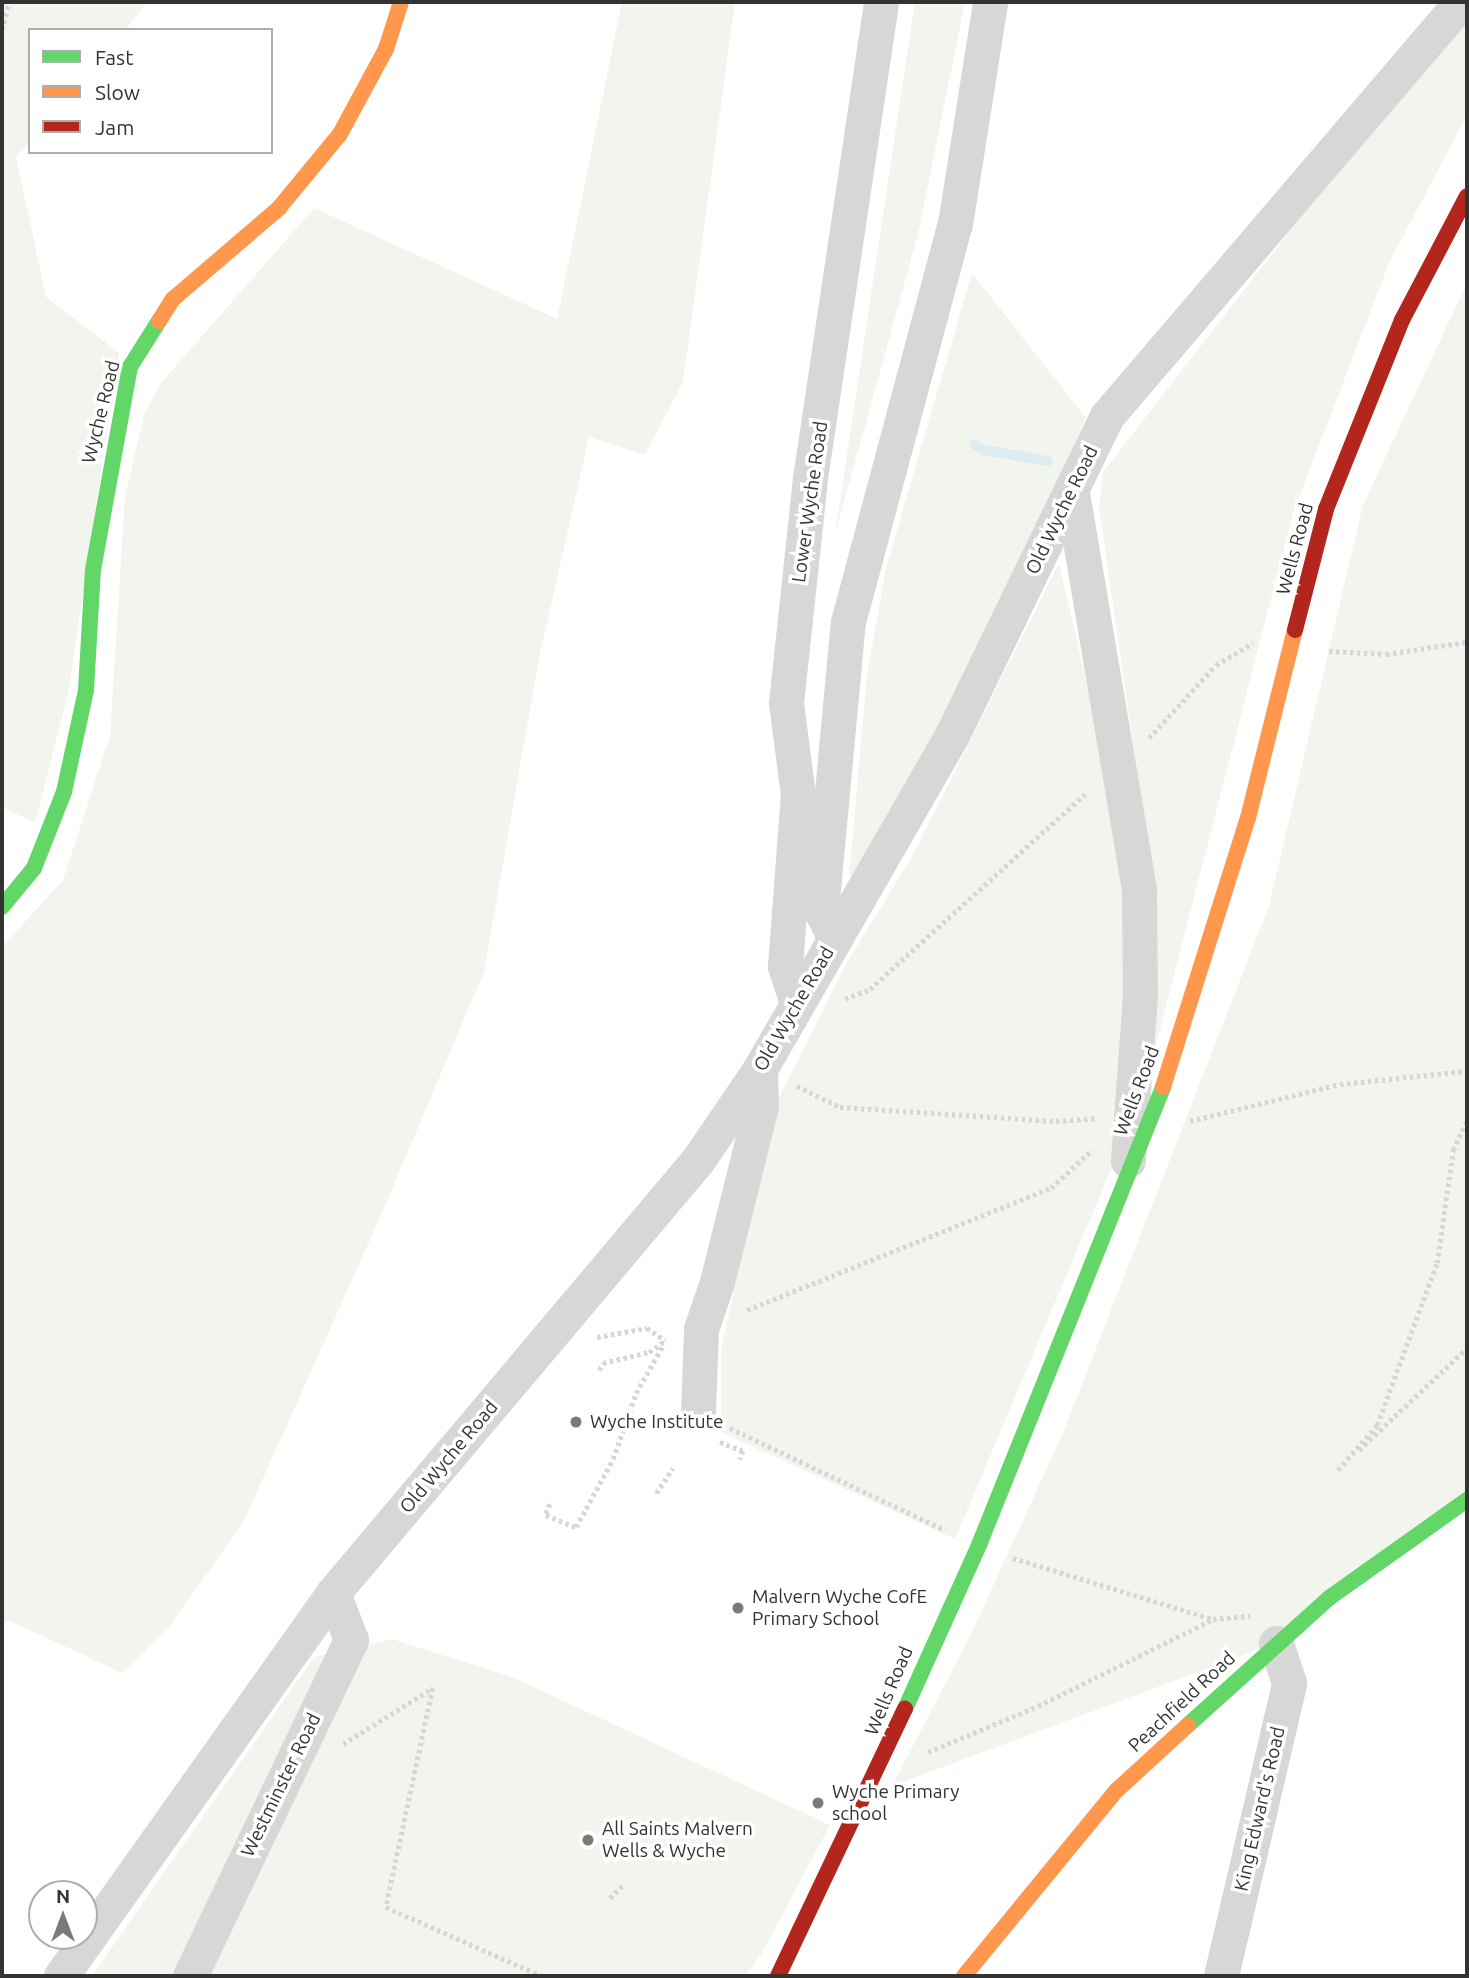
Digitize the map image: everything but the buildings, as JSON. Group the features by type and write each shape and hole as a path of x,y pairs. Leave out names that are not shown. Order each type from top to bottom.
{"main road":[{"name":"Wyche Road","path":"2,907 34,868 64,792 86,690 93,570 130,367 173,299 279,208 340,134 386,49 401,2"},
{"name":"Wells Road","path":"1140,1117 1172,1064 1248,818 1326,509 1402,320 1467,196"},
{"name":"Wells Road","path":"778,1976 880,1766 979,1545 1126,1175"},
{"name":"Peachfield Road","path":"964,1976 1117,1790 1276,1643 1329,1598 1467,1500"}],"street":[{"name":"Lower Wyche Road","path":"796,1003 785,966 798,795 786,703 810,478 881,2"},
{"path":"835,938 821,911 848,622 955,224 990,2"},
{"name":"Old Wyche Road","path":"61,1976 333,1593 698,1160 760,1069 951,735 1072,493 1107,416 1461,2"},
{"path":"1072,493 1139,890 1140,1117 1126,1175"},
{"path":"698,1412 701,1329 718,1282 761,1106 760,1069"},
{"name":"Westminster Road","path":"190,1976 351,1640 333,1593"},
{"name":"King Edward's Road","path":"1220,1976 1289,1684 1276,1643"}],"path":[{"path":"2,30 9,2"},
{"path":"796,1003 812,1011 870,989 1159,729 1216,665 1261,639 1292,642 1345,654 1385,654 1467,642"},
{"path":"760,1069 840,1107 1056,1121 1140,1117 1194,1121 1340,1084 1467,1071"},
{"path":"701,1329 1051,1188 1140,1117"},
{"path":"1467,1120 1452,1150 1437,1264 1377,1425 1338,1470 1467,1348"},
{"path":"539,1351 646,1328 666,1341"},
{"path":"599,1370 603,1363 649,1352 666,1341"},
{"path":"550,1504 546,1515 576,1527 613,1459 636,1393 666,1341"},
{"path":"1460,1353 1467,1342"},
{"path":"698,1412 979,1545 1044,1570 1213,1619"},
{"path":"656,1493 673,1468"},
{"path":"880,1766 935,1751 1038,1706 1213,1619 1255,1615"},
{"path":"284,1780 433,1689 386,1907 542,1976"},
{"path":"610,1898 622,1886"}],"shaded area":[{"path":"2,2 147,2 127,28 28,28 28,144 16,157 46,297 119,353 68,694 35,823 2,807"},
{"path":"622,2 735,2 683,382 645,455 589,437 539,658 484,972 378,1222 243,1523 169,1627 122,1673 10,1621 2,1622 2,947 63,880 110,736 125,497 144,415 160,384 314,208 557,319"},
{"path":"915,2 965,2 918,234 835,535"},
{"path":"1467,3 1467,115 1389,263 1293,513 1149,1072 1155,900 1099,506 1103,472"},
{"path":"972,273 1086,418 1014,584 863,876 849,877 867,675 886,568"},
{"path":"1467,283 1467,1500 1276,1643 892,1786 971,1634 1063,1433 1269,906 1363,505"},
{"path":"1059,563 1102,750 1125,892 1127,960 1116,1158 955,1539 721,1432 721,1349 777,1102 846,964 913,855"},
{"path":"392,1639 512,1677 830,1825 762,1953 745,1976 92,1976 314,1657"}],"waterway":[{"path":"974,444 984,450 1048,461"}],"traffic: fast":[{"path":"2,907 34,868 64,792 86,690 93,570 130,367 159,321"},
{"path":"905,1709 979,1545 1163,1087"},
{"path":"1188,1725 1329,1598 1467,1500"}],"traffic: slow":[{"path":"159,321 173,299 279,208 340,134 386,49 401,2"},
{"path":"1163,1087 1248,818 1295,630"},
{"path":"964,1976 1117,1790 1188,1725"}],"traffic: jam":[{"path":"1295,630 1326,509 1402,320 1467,196"},
{"path":"778,1976 905,1709"}],"place":[{"name":"Wyche Institute","path":"576,1422"},
{"name":"Malvern Wyche CofE Primary School","path":"738,1608"},
{"name":"Wyche Primary school","path":"818,1803"},
{"name":"All Saints Malvern Wells & Wyche","path":"588,1840"}]}
